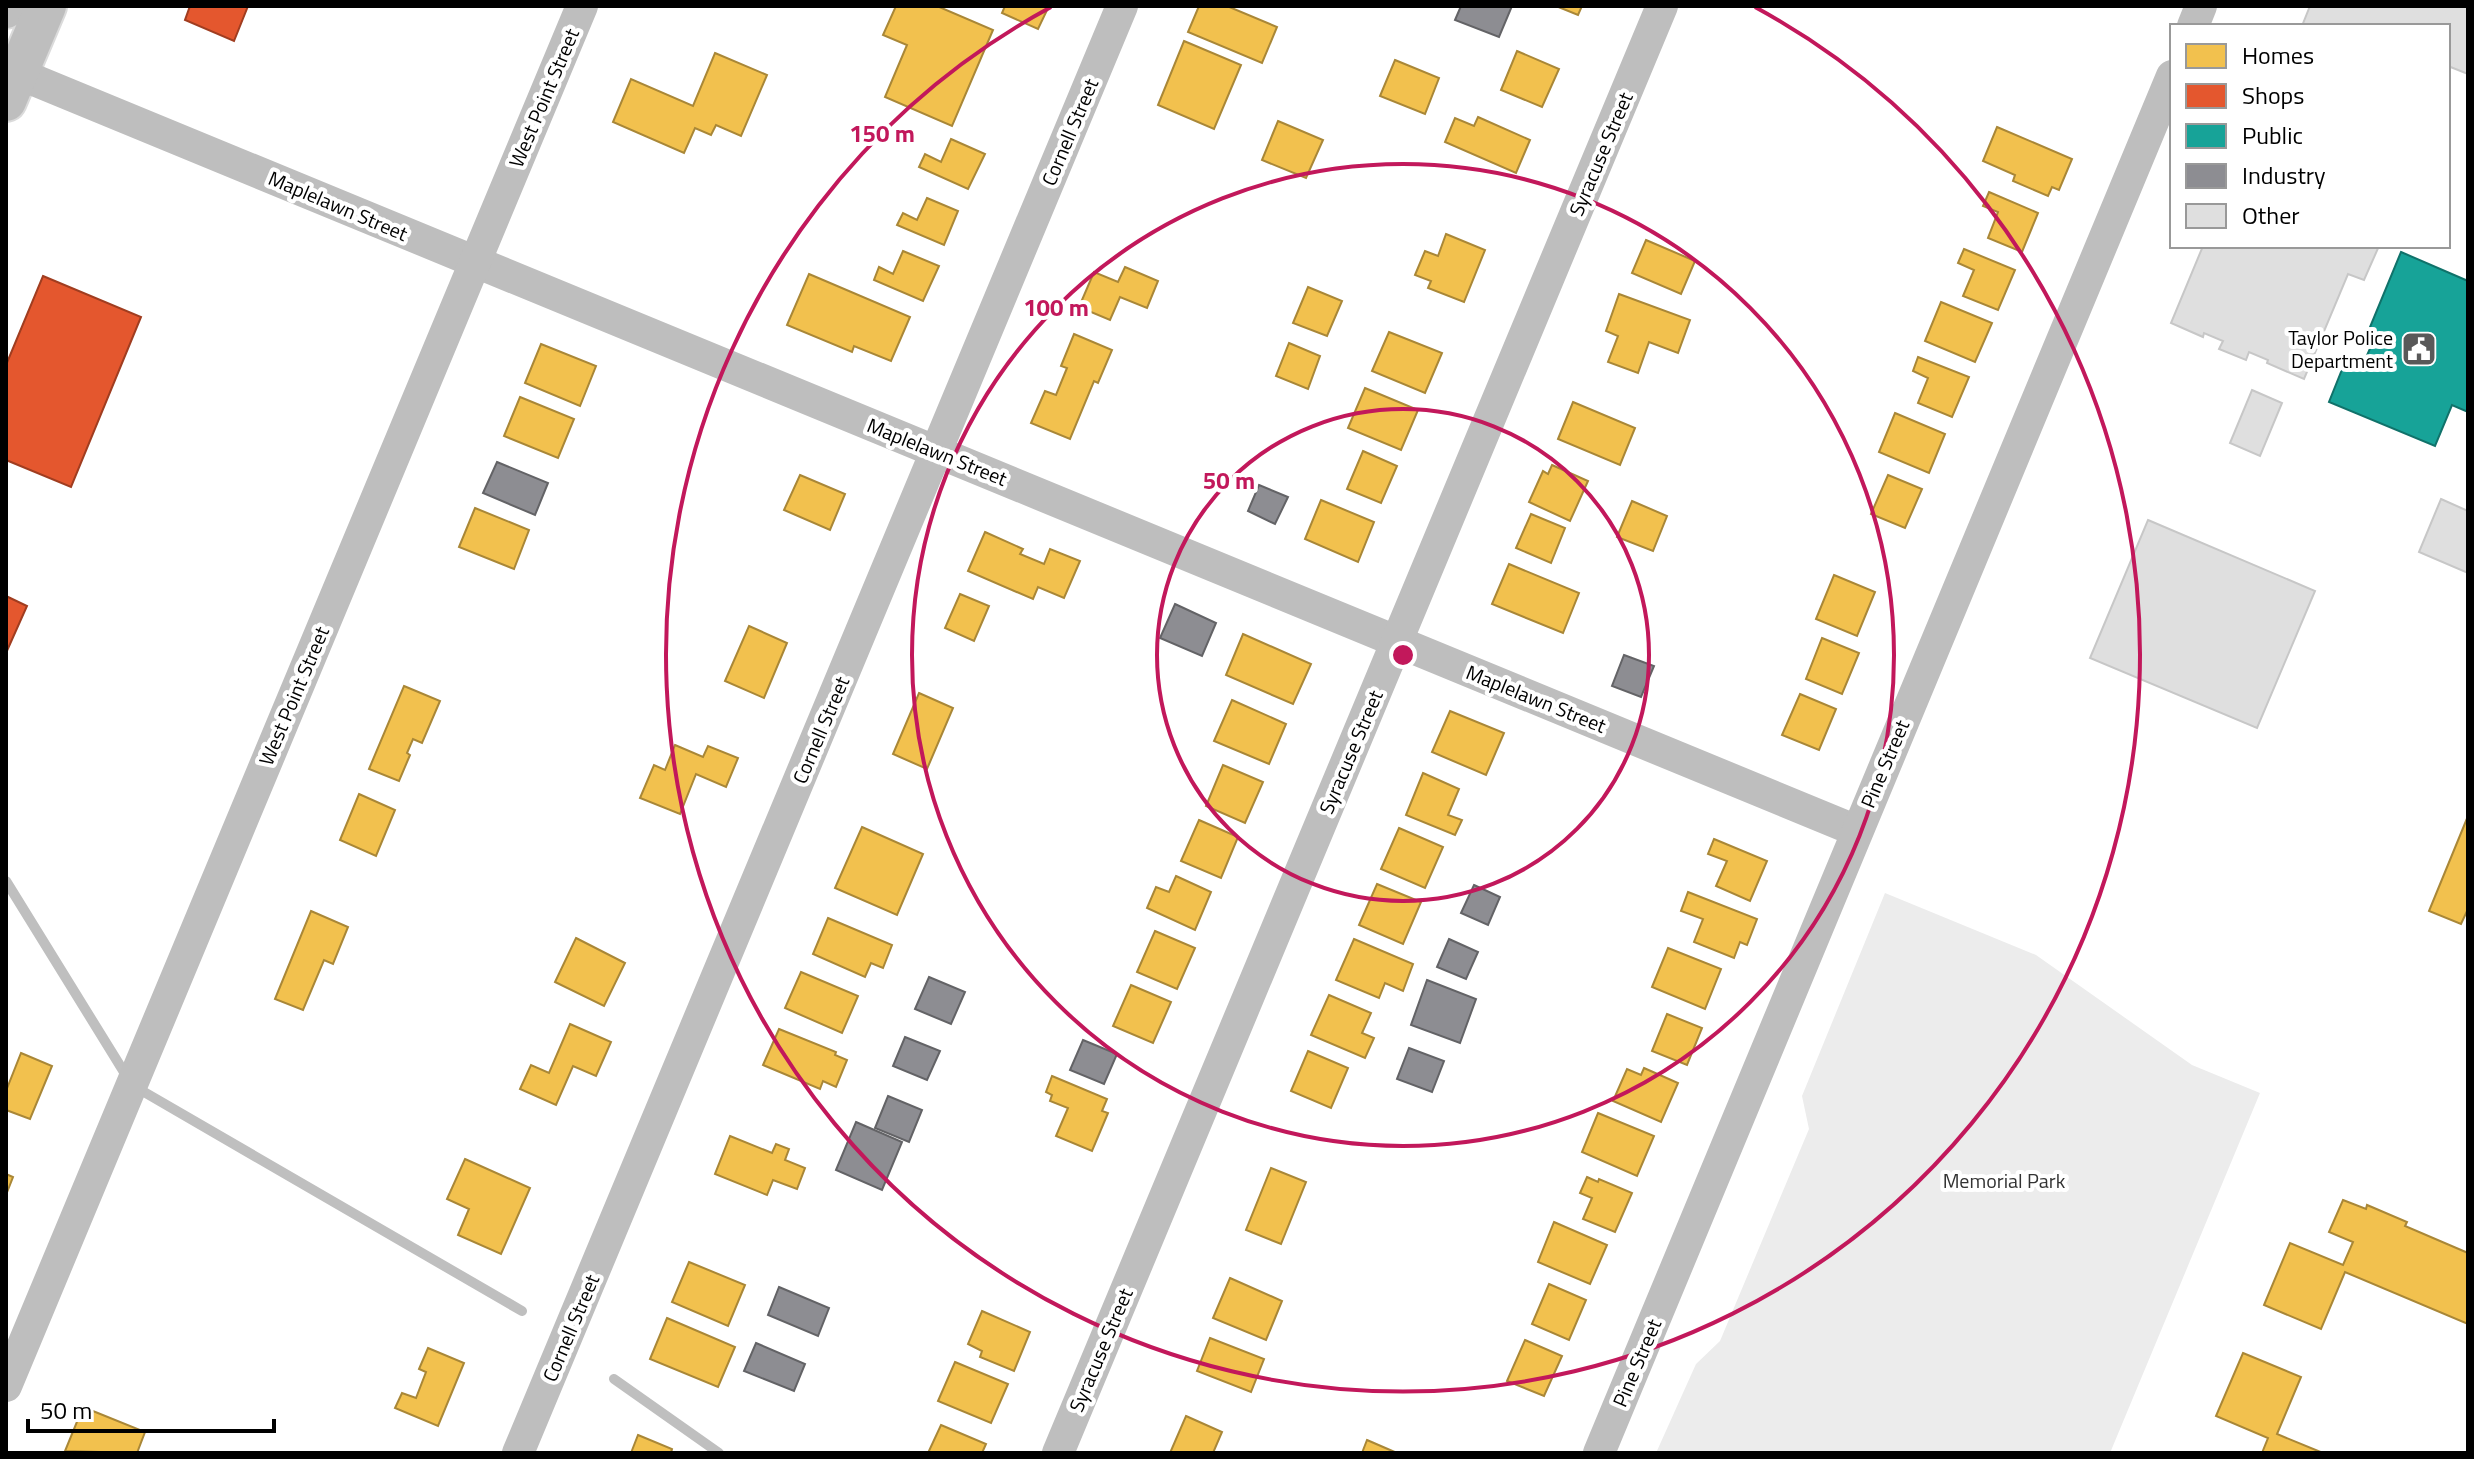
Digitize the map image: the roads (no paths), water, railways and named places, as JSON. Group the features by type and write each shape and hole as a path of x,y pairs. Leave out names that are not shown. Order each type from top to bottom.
{"main road":[{"path":"12,87 46,6"}],"street":[{"name":"West Point Street","path":"6,1386 582,6"},
{"name":"Cornell Street","path":"518,1453 1122,6"},
{"name":"Syracuse Street","path":"1058,1453 1662,6"},
{"name":"Pine Street","path":"1599,1453 2170,81"},
{"name":"Maplelawn Street","path":"12,87 475,262 1857,831"}],"waterway":[{"path":"6,881 132,1085 522,1311"},
{"path":"614,1379 719,1453"}],"place":[{"name":"Taylor Police Department","path":"2419,349"}],"park label":[{"name":"Memorial Park","path":"2004,1181"}]}
